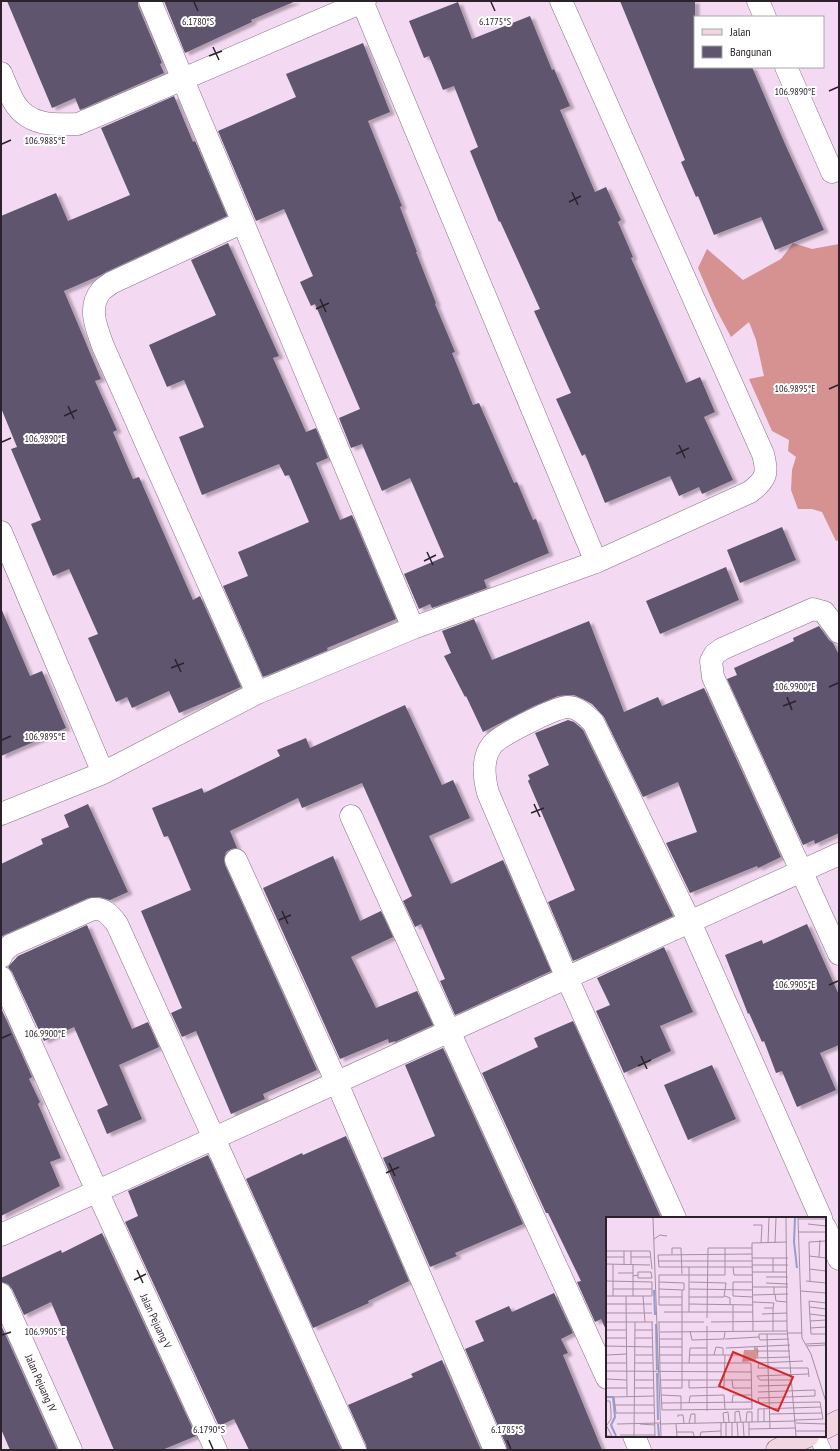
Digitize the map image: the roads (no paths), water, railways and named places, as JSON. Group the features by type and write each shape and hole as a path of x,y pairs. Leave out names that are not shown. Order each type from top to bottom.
{"street":[{"path":"150,1 413,628"},
{"path":"1,73 14,103 27,117 43,123 59,125 78,124 183,80 363,1 596,562"},
{"path":"1,814 103,773 257,693 413,628 596,562 750,492 758,486 764,478 767,468 763,454 561,1"},
{"path":"758,1 765,16"},
{"path":"786,68 832,172"},
{"path":"243,222 111,283 101,290 96,299 94,322 103,346 257,693"},
{"path":"1,532 103,773"},
{"path":"839,632 824,612 813,609 722,649 715,654 711,661 713,677 839,954"},
{"path":"675,1217 566,978 488,792 484,779 485,761 492,745 503,736 556,710 567,707 580,711 593,722 690,922 821,1217"},
{"path":"351,816 606,1376"},
{"path":"1,1235 839,854"},
{"path":"236,860 337,1083 495,1450"},
{"path":"1,957 3,952 11,945 84,912 99,908 110,915 122,932 355,1450"},
{"name":"Jalan Pejuang V","path":"1,976 97,1192 216,1450"},
{"path":"826,1229 839,1258"},
{"name":"Jalan Pejuang IV","path":"1,1294 71,1450"},
{"path":"826,1428 839,1421"},
{"path":"634,1437 640,1450"},
{"path":"777,1445 805,1437"}],"lane":[{"path":"817,1437 823,1450"}]}
